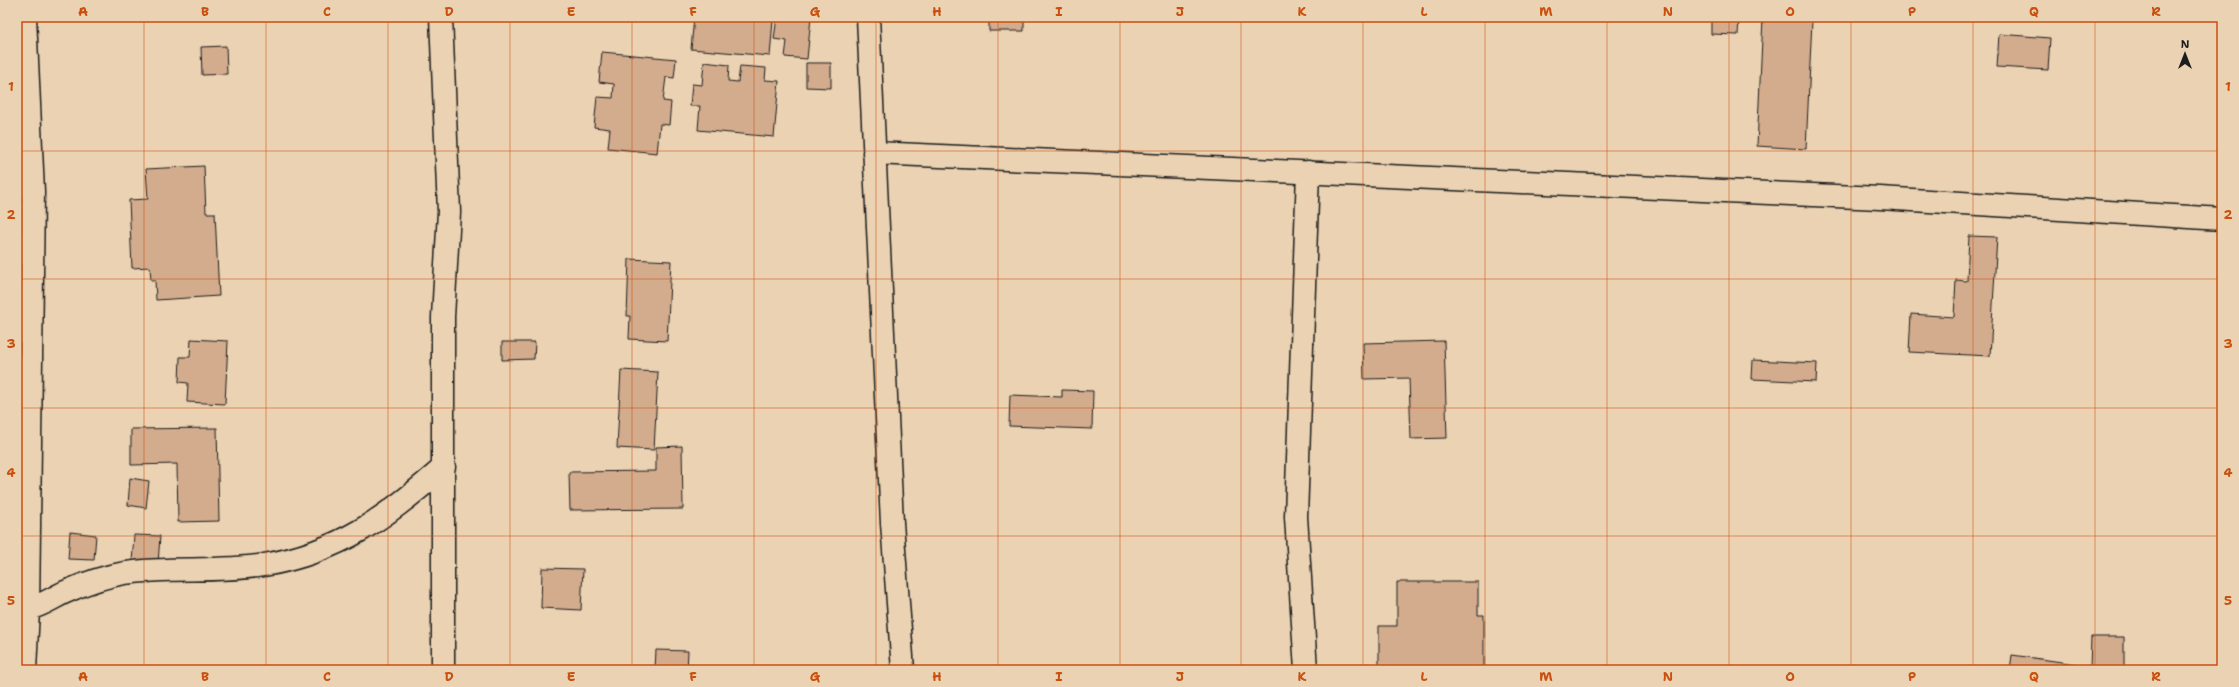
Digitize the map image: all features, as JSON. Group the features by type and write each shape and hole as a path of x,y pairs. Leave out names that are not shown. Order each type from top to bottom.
{"street":[{"path":"25,17 23,609 26,670"},
{"path":"441,17 449,212 443,317 444,670"},
{"path":"868,17 892,523 903,670"},
{"path":"874,153 1880,198 2222,219"},
{"path":"1306,670 1296,516 1308,172"},
{"path":"23,609 70,590 124,573 263,565 323,550 363,530 397,507 444,467"}],"building":[{"path":"694,17 745,17 773,20 770,56 691,49"},
{"path":"777,17 811,17 807,59 785,57 787,41 774,39"},
{"path":"989,17 1024,17 1024,31 989,31"},
{"path":"1711,17 1739,17 1738,35 1711,34"},
{"path":"1763,18 1812,20 1806,149 1757,146"},
{"path":"1999,34 2050,38 2048,70 1997,67"},
{"path":"226,46 227,74 202,75 201,47"},
{"path":"602,52 676,59 674,78 666,77 663,101 671,102 669,125 660,124 657,153 608,148 610,129 594,127 597,97 613,98 614,84 599,82"},
{"path":"704,62 729,65 728,81 738,82 740,66 766,68 765,80 779,81 774,137 698,130 700,106 690,106 692,84 702,85"},
{"path":"806,63 831,63 831,88 806,87"},
{"path":"204,166 206,213 215,213 219,296 156,300 155,280 151,280 150,267 132,268 129,200 148,199 146,169"},
{"path":"1969,236 1997,237 1990,356 1909,352 1911,314 1954,317 1956,280 1967,281"},
{"path":"629,259 671,261 667,341 629,339 630,316 627,316"},
{"path":"191,339 228,341 225,404 187,402 188,383 179,382 180,357 190,357"},
{"path":"1444,341 1447,438 1411,439 1409,378 1364,379 1363,343"},
{"path":"502,342 535,342 534,359 502,360"},
{"path":"1753,360 1817,363 1816,382 1752,379"},
{"path":"621,370 658,372 654,450 617,448"},
{"path":"1062,390 1093,391 1092,429 1009,426 1010,395 1062,397"},
{"path":"217,428 219,521 178,522 177,464 131,465 131,429"},
{"path":"682,446 683,509 570,510 569,472 656,471 656,447"},
{"path":"130,478 149,481 146,508 128,505"},
{"path":"70,532 96,535 94,560 68,559"},
{"path":"134,535 160,536 158,564 132,562"},
{"path":"542,568 583,569 581,610 541,608"},
{"path":"1397,582 1478,582 1478,615 1484,615 1484,670 1379,670 1379,626 1397,626"},
{"path":"2091,637 2124,637 2124,670 2090,670"},
{"path":"656,650 688,651 687,670 655,670"},
{"path":"2012,655 2076,664 2076,670 2010,670"}]}
